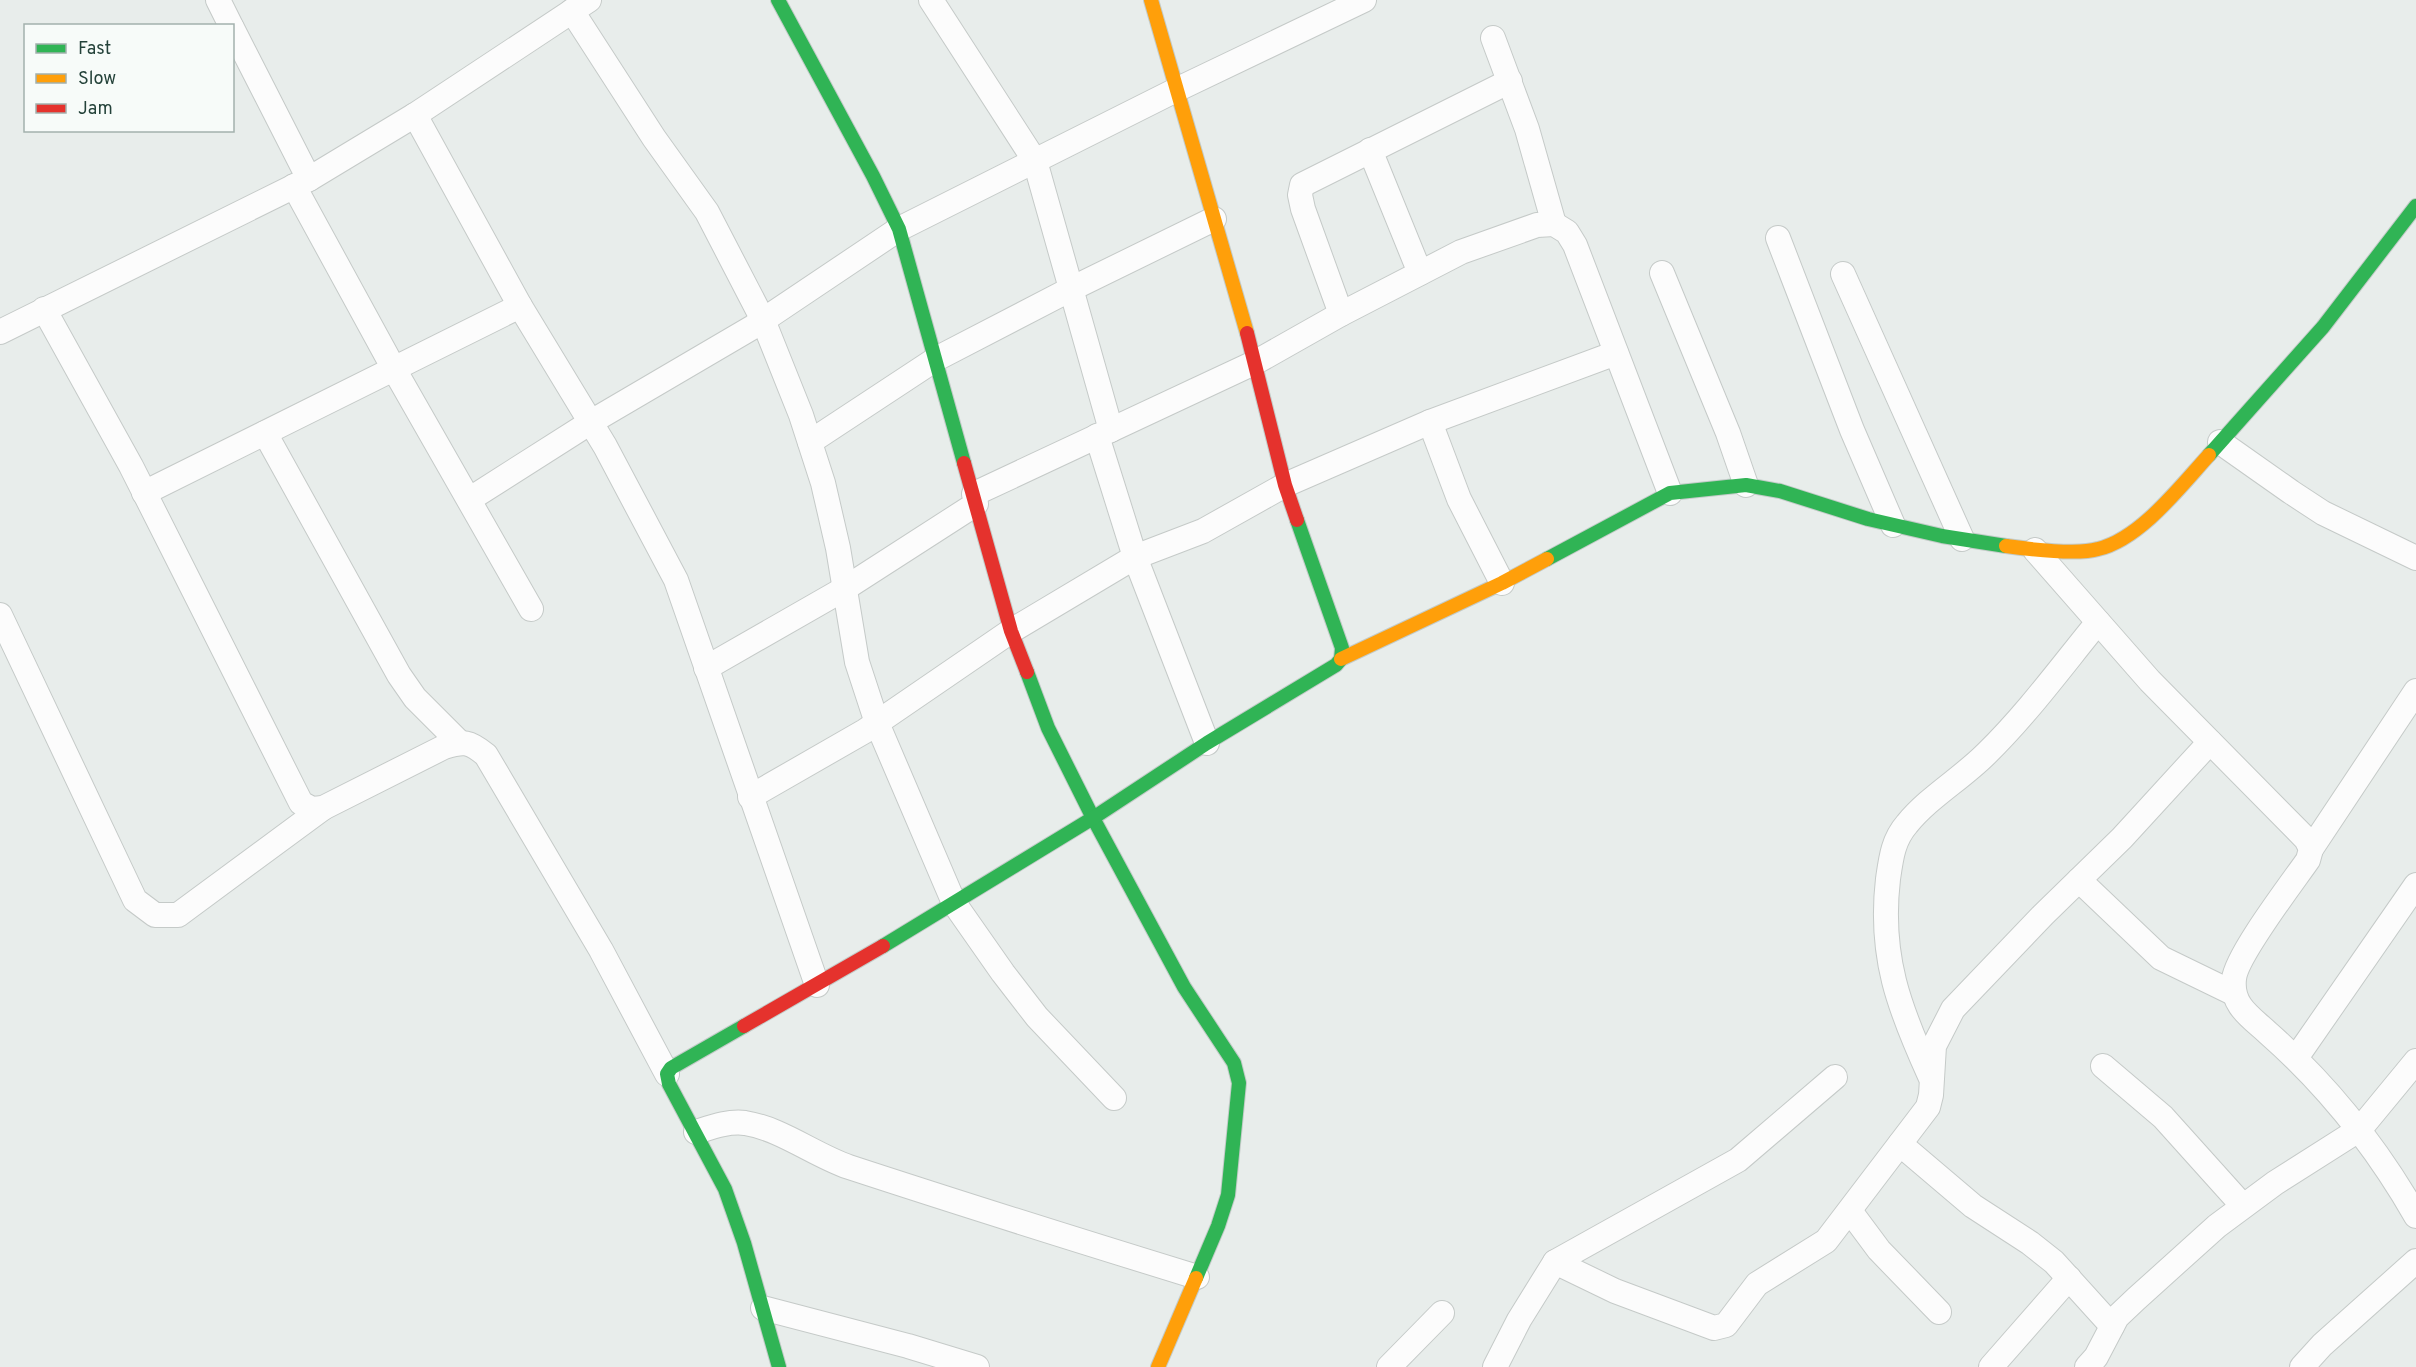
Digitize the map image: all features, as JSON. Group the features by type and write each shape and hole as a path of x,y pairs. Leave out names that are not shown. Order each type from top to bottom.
{"street":[{"path":"218,0 230,24"},
{"path":"777,0 873,176 899,229 1011,631 1048,728 1093,818 1185,987 1234,1063 1239,1083 1228,1196 1218,1226 1158,1367"},
{"path":"931,0 1035,161 1071,289 1135,557 1207,743"},
{"path":"1151,0 1256,362 1286,485 1342,648 1341,659"},
{"path":"470,499 591,422 763,321 899,229 1176,90 1321,9 1364,0"},
{"path":"0,332 302,183 414,115 580,6 654,138 707,212 763,321 810,442 823,483 857,662 877,723 954,903 1037,1017 1114,1098"},
{"path":"234,31 302,183 394,369 531,609"},
{"path":"1493,38 1527,129 1554,224"},
{"path":"1341,314 1300,195 1302,185 1510,81"},
{"path":"414,115 520,306 591,422 676,580 817,985"},
{"path":"1370,150 1420,273"},
{"path":"667,1074 672,1068 817,985 1093,818 1207,743 1336,665 1341,659 1502,583 1670,493 1746,485 1780,491 1893,525 1962,539 2035,550 2096,550 2120,541 2178,489 2323,327 2416,206"},
{"path":"810,442 936,359 1214,219"},
{"path":"706,668 844,589 975,499 1104,433 1256,362 1341,314 1461,252 1537,225 1554,224 1567,232 1575,245 1670,493"},
{"path":"1778,238 1852,430 1893,525"},
{"path":"1662,273 1728,433 1746,485"},
{"path":"1843,274 1962,539"},
{"path":"144,493 520,306"},
{"path":"44,309 144,493 301,803 312,809 323,808"},
{"path":"750,797 877,723 1011,631 1135,557 1203,531 1286,485 1430,422 1616,353"},
{"path":"1430,422 1459,499 1502,583"},
{"path":"265,433 399,675 415,698 459,742"},
{"path":"2220,442 2324,513 2416,558"},
{"path":"2035,550 2150,681 2306,839 2311,849"},
{"path":"0,615 135,900 155,915 178,915 323,808 444,747 459,742 473,744 486,755 601,950 725,1189 744,1244 779,1367"},
{"path":"1932,1081 1896,994 1888,946 1884,911 1892,852 1897,838 1907,823 1986,754 2098,622"},
{"path":"2416,691 2242,958 2234,976 2233,993 2239,1007 2296,1058 2360,1129 2416,1216"},
{"path":"1555,1262 1615,1291 1714,1328 1721,1328 1733,1318 1756,1284 1826,1241 1928,1107 1931,1095 1934,1046 1953,1010 2122,838 2210,742"},
{"path":"2079,880 2161,958 2233,993"},
{"path":"2296,1058 2416,885"},
{"path":"2087,1367 2096,1357 2117,1317 2136,1299 2217,1226 2243,1206 2274,1183 2360,1129 2416,1061"},
{"path":"2103,1066 2163,1117 2243,1206"},
{"path":"1495,1367 1518,1320 1555,1262 1738,1160 1835,1077"},
{"path":"696,1132 728,1123 743,1123 768,1129 840,1164 997,1216 1197,1277"},
{"path":"1900,1144 1973,1206 2030,1243 2068,1278 2112,1326"},
{"path":"1850,1211 1879,1250 1939,1312"},
{"path":"2302,1367 2322,1345 2416,1262"},
{"path":"1991,1367 2068,1278"},
{"path":"762,1308 908,1346 977,1367"},
{"path":"1389,1367 1442,1313"}],"traffic: fast":[{"path":"778,0 899,229 964,463"},
{"path":"2209,455 2323,327 2416,206"},
{"path":"1547,559 1670,493 1746,485 1780,491 1868,519 1942,536 2006,546"},
{"path":"883,946 1093,818 1207,743 1336,665 1341,659 1342,648 1297,520"},
{"path":"1027,672 1048,728 1093,818 1184,987 1234,1063 1239,1083 1228,1195 1218,1226 1196,1278"},
{"path":"744,1026 671,1068 667,1074 669,1084 725,1189 744,1243 779,1367"}],"traffic: slow":[{"path":"1151,0 1247,333"},
{"path":"2006,546 2052,551 2089,551 2114,543 2144,523 2209,455"},
{"path":"1341,659 1502,583 1547,559"},
{"path":"1158,1367 1196,1278"}],"traffic: jam":[{"path":"1247,333 1285,485 1297,520"},
{"path":"964,463 1011,631 1027,672"},
{"path":"744,1026 883,946"}]}
